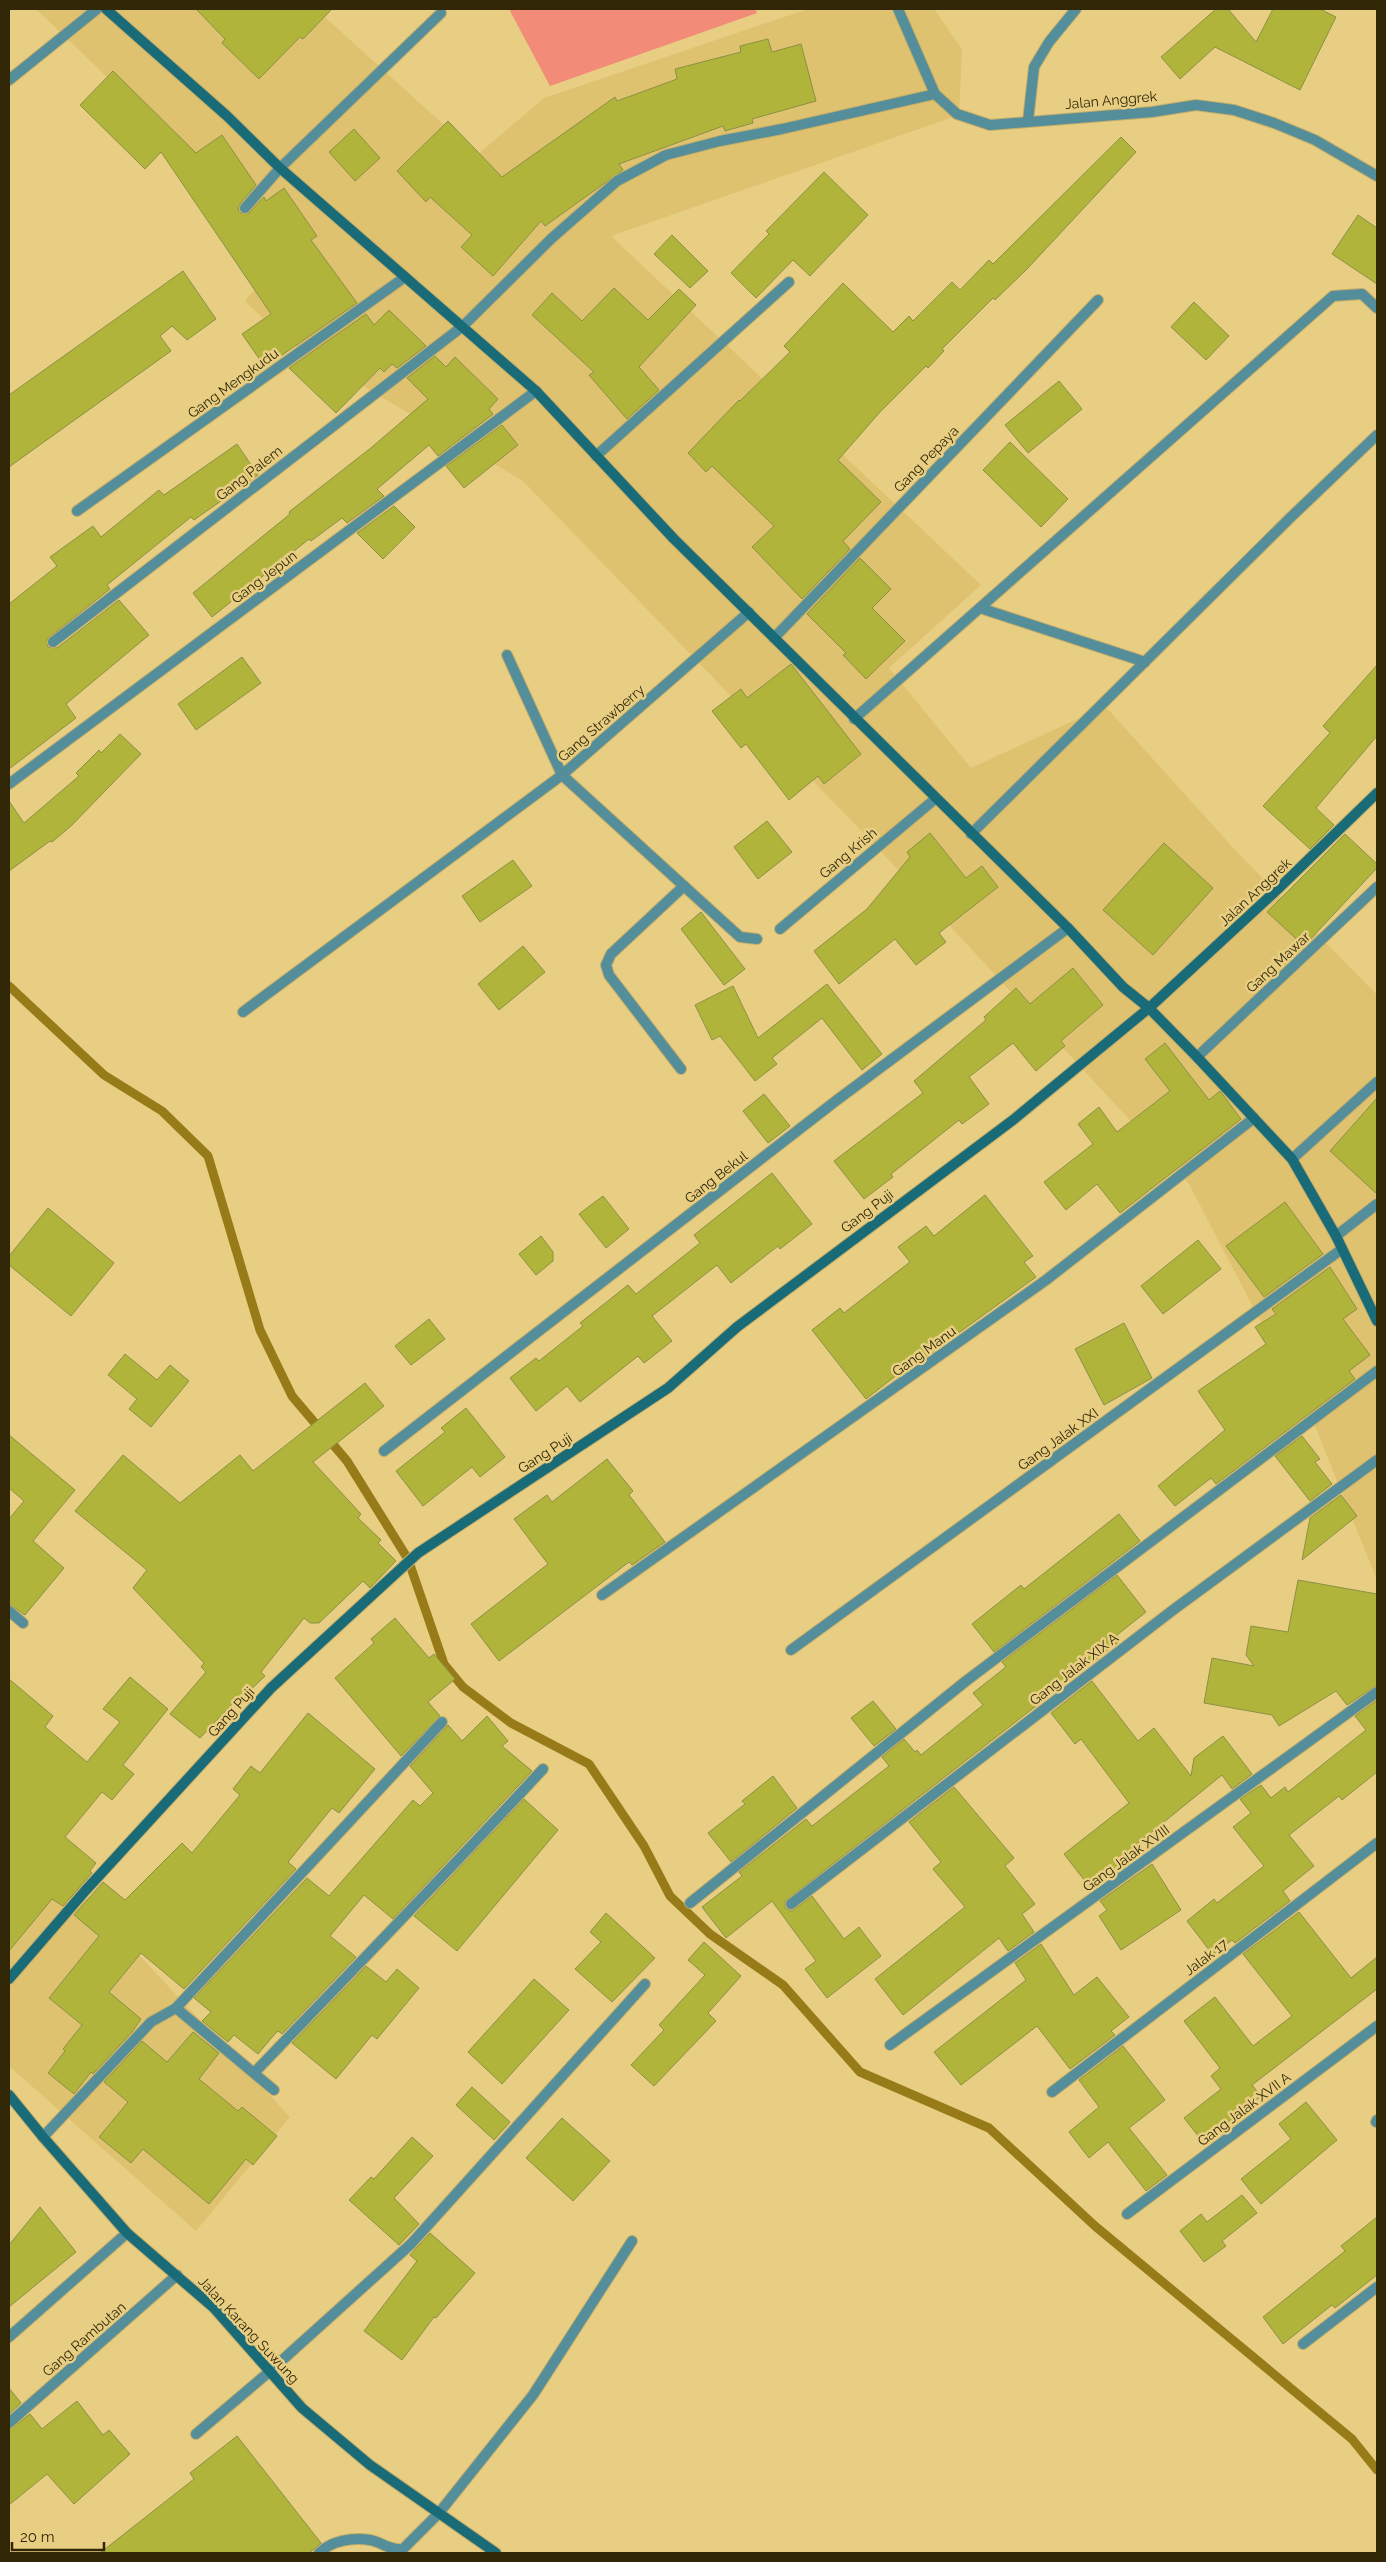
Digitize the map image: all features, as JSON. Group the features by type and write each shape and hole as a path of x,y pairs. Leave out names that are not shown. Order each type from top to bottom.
{"street":[{"path":"9,80 97,9"},
{"path":"106,9 227,116 280,168 536,391 674,539 854,719 1068,928 1123,987 1149,1008 1197,1057 1292,1159 1336,1236 1377,1321"},
{"name":"Jalan Anggrek","path":"898,9 935,94 957,114 990,125 1152,112 1196,105 1234,110 1274,123 1315,140 1377,176"},
{"path":"1028,121 1034,67 1049,42 1076,9"},
{"path":"245,208 280,168 440,13"},
{"name":"Gang Palem","path":"53,642 463,326 552,238 617,180 666,155 720,141 782,129 935,94"},
{"name":"Gang Mengkudu","path":"77,511 405,277"},
{"path":"596,456 789,282"},
{"path":"854,719 1333,296 1362,294 1377,308"},
{"name":"Gang Pepaya","path":"774,638 1098,300"},
{"name":"Gang Jepun","path":"9,784 536,391"},
{"path":"971,834 1377,435"},
{"path":"980,608 1144,662"},
{"name":"Gang Strawberry","path":"749,612 562,775 740,938 757,939"},
{"path":"243,1012 562,775 507,655"},
{"name":"Jalan Anggrek","path":"1149,1008 1280,887 1377,793"},
{"name":"Gang Krish","path":"780,929 935,798"},
{"path":"680,1069 609,975 606,965 611,954 684,886"},
{"name":"Gang Mawar","path":"1197,1057 1377,887"},
{"name":"Gang Bekul","path":"384,1451 830,1106 1068,928"},
{"name":"Gang Puji","path":"9,1979 85,1890 271,1688 418,1553 668,1388 737,1327 1012,1120 1149,1008"},
{"path":"1292,1159 1377,1082"},
{"name":"Gang Manu","path":"602,1595 1046,1280 1254,1118"},
{"path":"1336,1236 1377,1204"},
{"name":"Gang Jalak XXI","path":"791,1650 1342,1249"},
{"path":"690,1903 966,1682 1377,1370"},
{"name":"Gang Jalak XIX A","path":"790,1904 1173,1610 1377,1460"},
{"path":"9,1612 23,1623"},
{"name":"Gang Jalak XVIII","path":"890,2045 1377,1692"},
{"path":"42,2138 151,2022 176,2008 442,1722"},
{"path":"254,2073 323,2000 416,1907 543,1769"},
{"name":"Jalak 17","path":"1052,2092 1377,1843"},
{"path":"196,2434 269,2372 411,2244 644,1984"},
{"path":"176,2008 274,2090"},
{"name":"Gang Jalak XVII A","path":"1127,2214 1377,2026"},
{"name":"Jalan Karang Suwung","path":"9,2095 42,2138 127,2233 214,2308 302,2408 370,2465 496,2553"},
{"path":"9,2336 127,2233"},
{"path":"318,2553 329,2544 358,2539 370,2540 392,2549 403,2549 439,2513 533,2395 632,2241"},
{"name":"Gang Rambutan","path":"9,2423 177,2275"},
{"path":"1303,2344 1377,2288"}],"shaded area":[{"path":"36,9 316,9 477,155 544,98 808,9 934,9 962,49 959,115 611,236 981,585 889,668 971,768 1105,706 1237,852 1377,995 1377,1580 1315,1426 1189,1184 875,845 523,481 287,341 245,301 270,271 218,199 100,70"},
{"path":"509,9 755,9 757,13 550,86"},
{"path":"9,1815 290,2117 196,2231 9,2066"}],"building":[{"path":"196,9 332,9 303,39 300,37 259,79 222,43 225,39"},
{"path":"1216,9 1228,9 1256,42 1273,9 1320,9 1336,17 1300,90 1215,47 1180,79 1161,57"},
{"path":"768,39 772,52 801,44 816,101 752,119 753,123 725,131 723,126 619,164 623,170 545,226 541,221 493,276 461,247 472,235 430,197 426,202 397,171 448,121 502,177 615,97 617,101 677,79 675,69 741,52 740,46"},
{"path":"113,71 196,153 222,135 256,185 240,204 238,210 241,213 248,214 264,197 266,201 284,188 317,236 311,240 357,303 265,367 242,334 271,314 161,152 145,169 80,105"},
{"path":"354,129 380,158 355,181 329,152"},
{"path":"1121,137 1136,152 1027,269 995,300 993,298 942,349 944,351 928,368 926,366 880,412 838,460 881,502 843,541 850,549 802,599 752,547 774,526 712,466 706,472 688,453 739,400 790,352 784,346 843,283 893,332 909,316 913,321 952,282 960,290 989,260 993,264"},
{"path":"824,172 868,215 810,276 793,260 756,298 731,273 769,234 766,231"},
{"path":"1358,215 1377,228 1377,284 1332,254"},
{"path":"672,235 708,271 690,288 654,254"},
{"path":"183,271 216,319 187,340 172,326 160,336 171,351 9,467 9,395"},
{"path":"614,288 648,320 679,289 696,305 639,367 659,390 627,419 589,375 594,372 532,315 552,293 582,321"},
{"path":"1194,302 1229,336 1206,360 1171,327"},
{"path":"389,310 426,346 397,368 392,364 384,372 380,368 336,413 289,368 366,314 374,325"},
{"path":"435,356 446,367 455,357 498,399 489,409 493,414 438,456 429,445 377,489 384,496 347,523 342,518 311,541 309,539 212,617 193,593 428,399 407,378"},
{"path":"1059,381 1082,409 1028,453 1005,425"},
{"path":"502,425 518,445 464,488 446,466"},
{"path":"1010,442 1068,499 1041,527 983,470"},
{"path":"237,444 258,475 194,520 191,517 107,585 110,589 47,639 48,647 57,648 119,600 149,635 66,704 76,718 9,769 9,604 57,566 50,557 93,526 101,537 159,490 164,495"},
{"path":"394,506 415,527 383,559 357,533"},
{"path":"860,558 891,589 872,608 905,641 866,679 843,655 846,653 807,614"},
{"path":"242,657 261,683 196,730 178,704"},
{"path":"791,664 861,754 824,784 818,776 789,800 746,744 741,748 712,711 741,689 747,698"},
{"path":"1377,665 1377,736 1316,808 1334,825 1310,849 1263,806 1330,733 1323,726"},
{"path":"120,734 141,754 71,826 52,842 50,841 9,871 9,801 24,823 79,776 76,773 99,750 101,753"},
{"path":"767,821 792,852 758,879 734,847"},
{"path":"930,833 966,878 982,866 998,887 939,933 946,942 916,965 895,939 839,984 814,951 867,909 910,857 907,852"},
{"path":"1345,834 1377,864 1377,868 1304,946 1267,912"},
{"path":"1164,843 1213,888 1153,955 1103,910"},
{"path":"513,860 532,886 480,922 462,896"},
{"path":"701,912 745,969 724,985 681,929"},
{"path":"523,946 545,972 499,1010 478,984"},
{"path":"1073,968 1103,1005 1061,1041 1065,1046 1036,1071 1013,1043 969,1077 989,1104 962,1124 959,1120 891,1174 893,1177 864,1199 834,1161 923,1093 914,1081 986,1020 984,1017 1016,988 1030,1004"},
{"path":"827,984 882,1054 862,1070 822,1018 772,1058 777,1064 755,1081 720,1036 712,1040 695,1005 733,986 758,1038"},
{"path":"1165,1043 1209,1100 1220,1091 1241,1119 1120,1213 1097,1184 1066,1210 1044,1182 1093,1144 1078,1124 1099,1107 1117,1132 1170,1091 1145,1059"},
{"path":"764,1094 790,1126 768,1143 743,1111"},
{"path":"1377,1098 1377,1194 1330,1151"},
{"path":"772,1173 812,1224 780,1249 778,1246 731,1283 717,1265 652,1316 672,1341 644,1363 638,1356 580,1402 567,1386 536,1411 510,1378 536,1358 539,1361 583,1326 580,1323 628,1285 636,1294 700,1243 694,1235"},
{"path":"985,1195 1033,1256 1024,1262 1036,1277 903,1373 902,1371 866,1399 812,1330 840,1308 844,1313 910,1262 898,1247 926,1226 934,1236"},
{"path":"603,1196 629,1229 606,1248 579,1214"},
{"path":"1285,1202 1323,1254 1264,1297 1226,1246"},
{"path":"48,1208 114,1263 71,1316 9,1265 9,1256"},
{"path":"541,1236 553,1252 553,1261 536,1275 519,1254"},
{"path":"1198,1240 1221,1269 1163,1314 1141,1286"},
{"path":"1330,1267 1357,1309 1343,1319 1370,1355 1349,1371 1355,1379 1216,1484 1211,1478 1175,1506 1158,1486 1225,1430 1198,1391 1266,1344 1255,1327 1276,1314 1272,1309"},
{"path":"429,1319 445,1339 411,1365 395,1346"},
{"path":"1124,1323 1152,1378 1104,1405 1075,1349"},
{"path":"125,1354 157,1380 170,1365 189,1381 151,1427 129,1409 137,1399 108,1375"},
{"path":"365,1383 384,1406 313,1462 361,1514 358,1518 381,1540 378,1543 396,1561 370,1588 363,1581 319,1623 310,1623 304,1618 261,1672 265,1676 236,1704 234,1702 200,1738 170,1714 206,1672 201,1667 204,1663 133,1588 147,1570 75,1511 123,1455 180,1503 240,1455 253,1471"},
{"path":"466,1408 505,1457 480,1477 472,1467 423,1506 396,1471 445,1432 441,1428"},
{"path":"9,1435 75,1490 33,1541 64,1568 25,1615 9,1604 9,1519 24,1501 9,1488"},
{"path":"1302,1436 1320,1459 1315,1462 1332,1484 1310,1501 1275,1456"},
{"path":"607,1459 633,1491 629,1495 665,1542 632,1565 629,1562 499,1661 471,1624 548,1564 514,1519 547,1495 552,1502"},
{"path":"1341,1495 1357,1516 1302,1560 1310,1518"},
{"path":"1119,1514 1140,1541 994,1652 972,1624 1021,1585 1024,1589"},
{"path":"1117,1575 1146,1612 1117,1635 1121,1640 785,1901 785,1908 792,1911 812,1896 844,1939 859,1927 881,1956 827,1998 805,1969 816,1961 772,1901 726,1938 702,1907 742,1876 739,1872 806,1819 812,1826 889,1766 882,1757 904,1739 915,1752 917,1750 921,1755 983,1705 973,1693 1006,1667 1002,1662"},
{"path":"1298,1580 1377,1594 1377,1685 1347,1705 1336,1691 1279,1726 1272,1715 1204,1703 1212,1658 1254,1666 1246,1655 1251,1626 1288,1632"},
{"path":"395,1618 429,1658 434,1654 455,1679 428,1702 440,1716 401,1756 335,1678 374,1643 371,1639"},
{"path":"130,1677 168,1709 123,1765 134,1774 112,1800 102,1792 65,1837 96,1863 90,1871 92,1873 63,1906 52,1899 9,1951 9,1679 53,1716 45,1727 87,1762 120,1722 103,1709"},
{"path":"1092,1681 1138,1741 1154,1728 1191,1776 1194,1758 1223,1736 1252,1774 1232,1789 1222,1775 1138,1843 1144,1852 1092,1890 1064,1854 1129,1803 1081,1739 1075,1744 1051,1713"},
{"path":"1377,1700 1377,1772 1342,1800 1339,1796 1289,1835 1314,1866 1283,1891 1290,1901 1235,1943 1232,1940 1213,1955 1187,1921 1214,1899 1217,1903 1264,1866 1233,1827 1251,1813 1240,1799 1261,1785 1271,1798 1285,1787 1288,1792 1366,1730 1355,1716"},
{"path":"873,1701 896,1729 874,1746 851,1718"},
{"path":"308,1713 375,1769 339,1813 332,1808 288,1862 296,1869 184,1989 141,1953 109,1992 141,2019 132,2032 93,2074 91,2072 74,2094 48,2073 65,2051 63,2049 82,2025 49,1998 99,1936 74,1915 103,1882 125,1900 182,1843 192,1853 240,1795 233,1789 251,1766 260,1773"},
{"path":"487,1716 508,1741 502,1746 532,1771 393,1919 364,1895 330,1936 356,1957 282,2034 278,2031 258,2054 234,2035 228,2042 202,2021 211,2012 194,1998 307,1878 329,1896 413,1800 420,1806 433,1793 410,1766 448,1725 462,1741"},
{"path":"773,1776 797,1808 731,1862 708,1833 745,1804 742,1801"},
{"path":"954,1787 1014,1858 1005,1866 1035,1904 1022,1914 1034,1932 1008,1951 999,1938 903,2015 875,1979 965,1907 933,1869 941,1862 909,1822"},
{"path":"524,1799 558,1830 457,1951 414,1916"},
{"path":"1152,1864 1181,1910 1121,1950 1099,1916 1107,1910 1100,1901"},
{"path":"1299,1912 1351,1978 1377,1957 1377,1989 1252,2085 1261,2096 1203,2142 1184,2118 1221,2089 1211,2076 1220,2068 1184,2021 1215,1997 1253,2046 1292,2016 1243,1954"},
{"path":"606,1913 655,1958 612,2002 575,1969 601,1942 590,1932"},
{"path":"704,1942 741,1976 708,2013 716,2021 654,2086 631,2065 664,2030 659,2025 705,1975 688,1960"},
{"path":"1041,1944 1074,1995 1097,1977 1129,2017 1111,2031 1115,2035 1070,2069 1037,2026 961,2085 934,2052 1026,1980 1015,1963"},
{"path":"366,1966 386,1982 397,1969 419,1988 377,2039 372,2035 336,2079 292,2043"},
{"path":"534,1979 569,2010 502,2084 468,2052"},
{"path":"193,2032 219,2053 199,2079 238,2111 242,2107 277,2136 253,2165 246,2159 209,2204 143,2149 131,2163 99,2137 128,2102 104,2082 142,2041 167,2062"},
{"path":"1123,2046 1165,2100 1129,2128 1167,2175 1146,2191 1108,2142 1089,2158 1069,2132 1099,2107 1079,2080"},
{"path":"472,2087 510,2122 494,2140 456,2105"},
{"path":"1306,2102 1337,2140 1261,2204 1241,2179 1291,2139 1279,2124"},
{"path":"562,2118 610,2161 573,2201 526,2158"},
{"path":"412,2137 433,2156 394,2198 419,2224 399,2245 349,2200 371,2177 374,2179"},
{"path":"1242,2195 1257,2213 1222,2241 1226,2246 1204,2262 1180,2231 1201,2214 1207,2222"},
{"path":"40,2207 76,2252 9,2307 9,2245"},
{"path":"1377,2217 1377,2275 1335,2308 1332,2305 1283,2344 1263,2317 1345,2251 1341,2246"},
{"path":"430,2233 475,2273 436,2318 434,2317 402,2360 364,2331 417,2261 410,2255"},
{"path":"9,2388 21,2403 9,2414"},
{"path":"77,2401 103,2435 109,2430 130,2454 74,2504 47,2474 9,2505 9,2430 30,2414 42,2429"},
{"path":"237,2436 321,2543 313,2550 309,2553 100,2553 194,2479 190,2473"}],"waterway":[{"path":"9,986 104,1075 162,1111 208,1156 260,1330 292,1396 347,1461 408,1559 444,1664 463,1687 511,1723 589,1764 644,1846 670,1896 710,1934 783,1985 860,2072 989,2128 1095,2226 1352,2439 1377,2470"}]}
